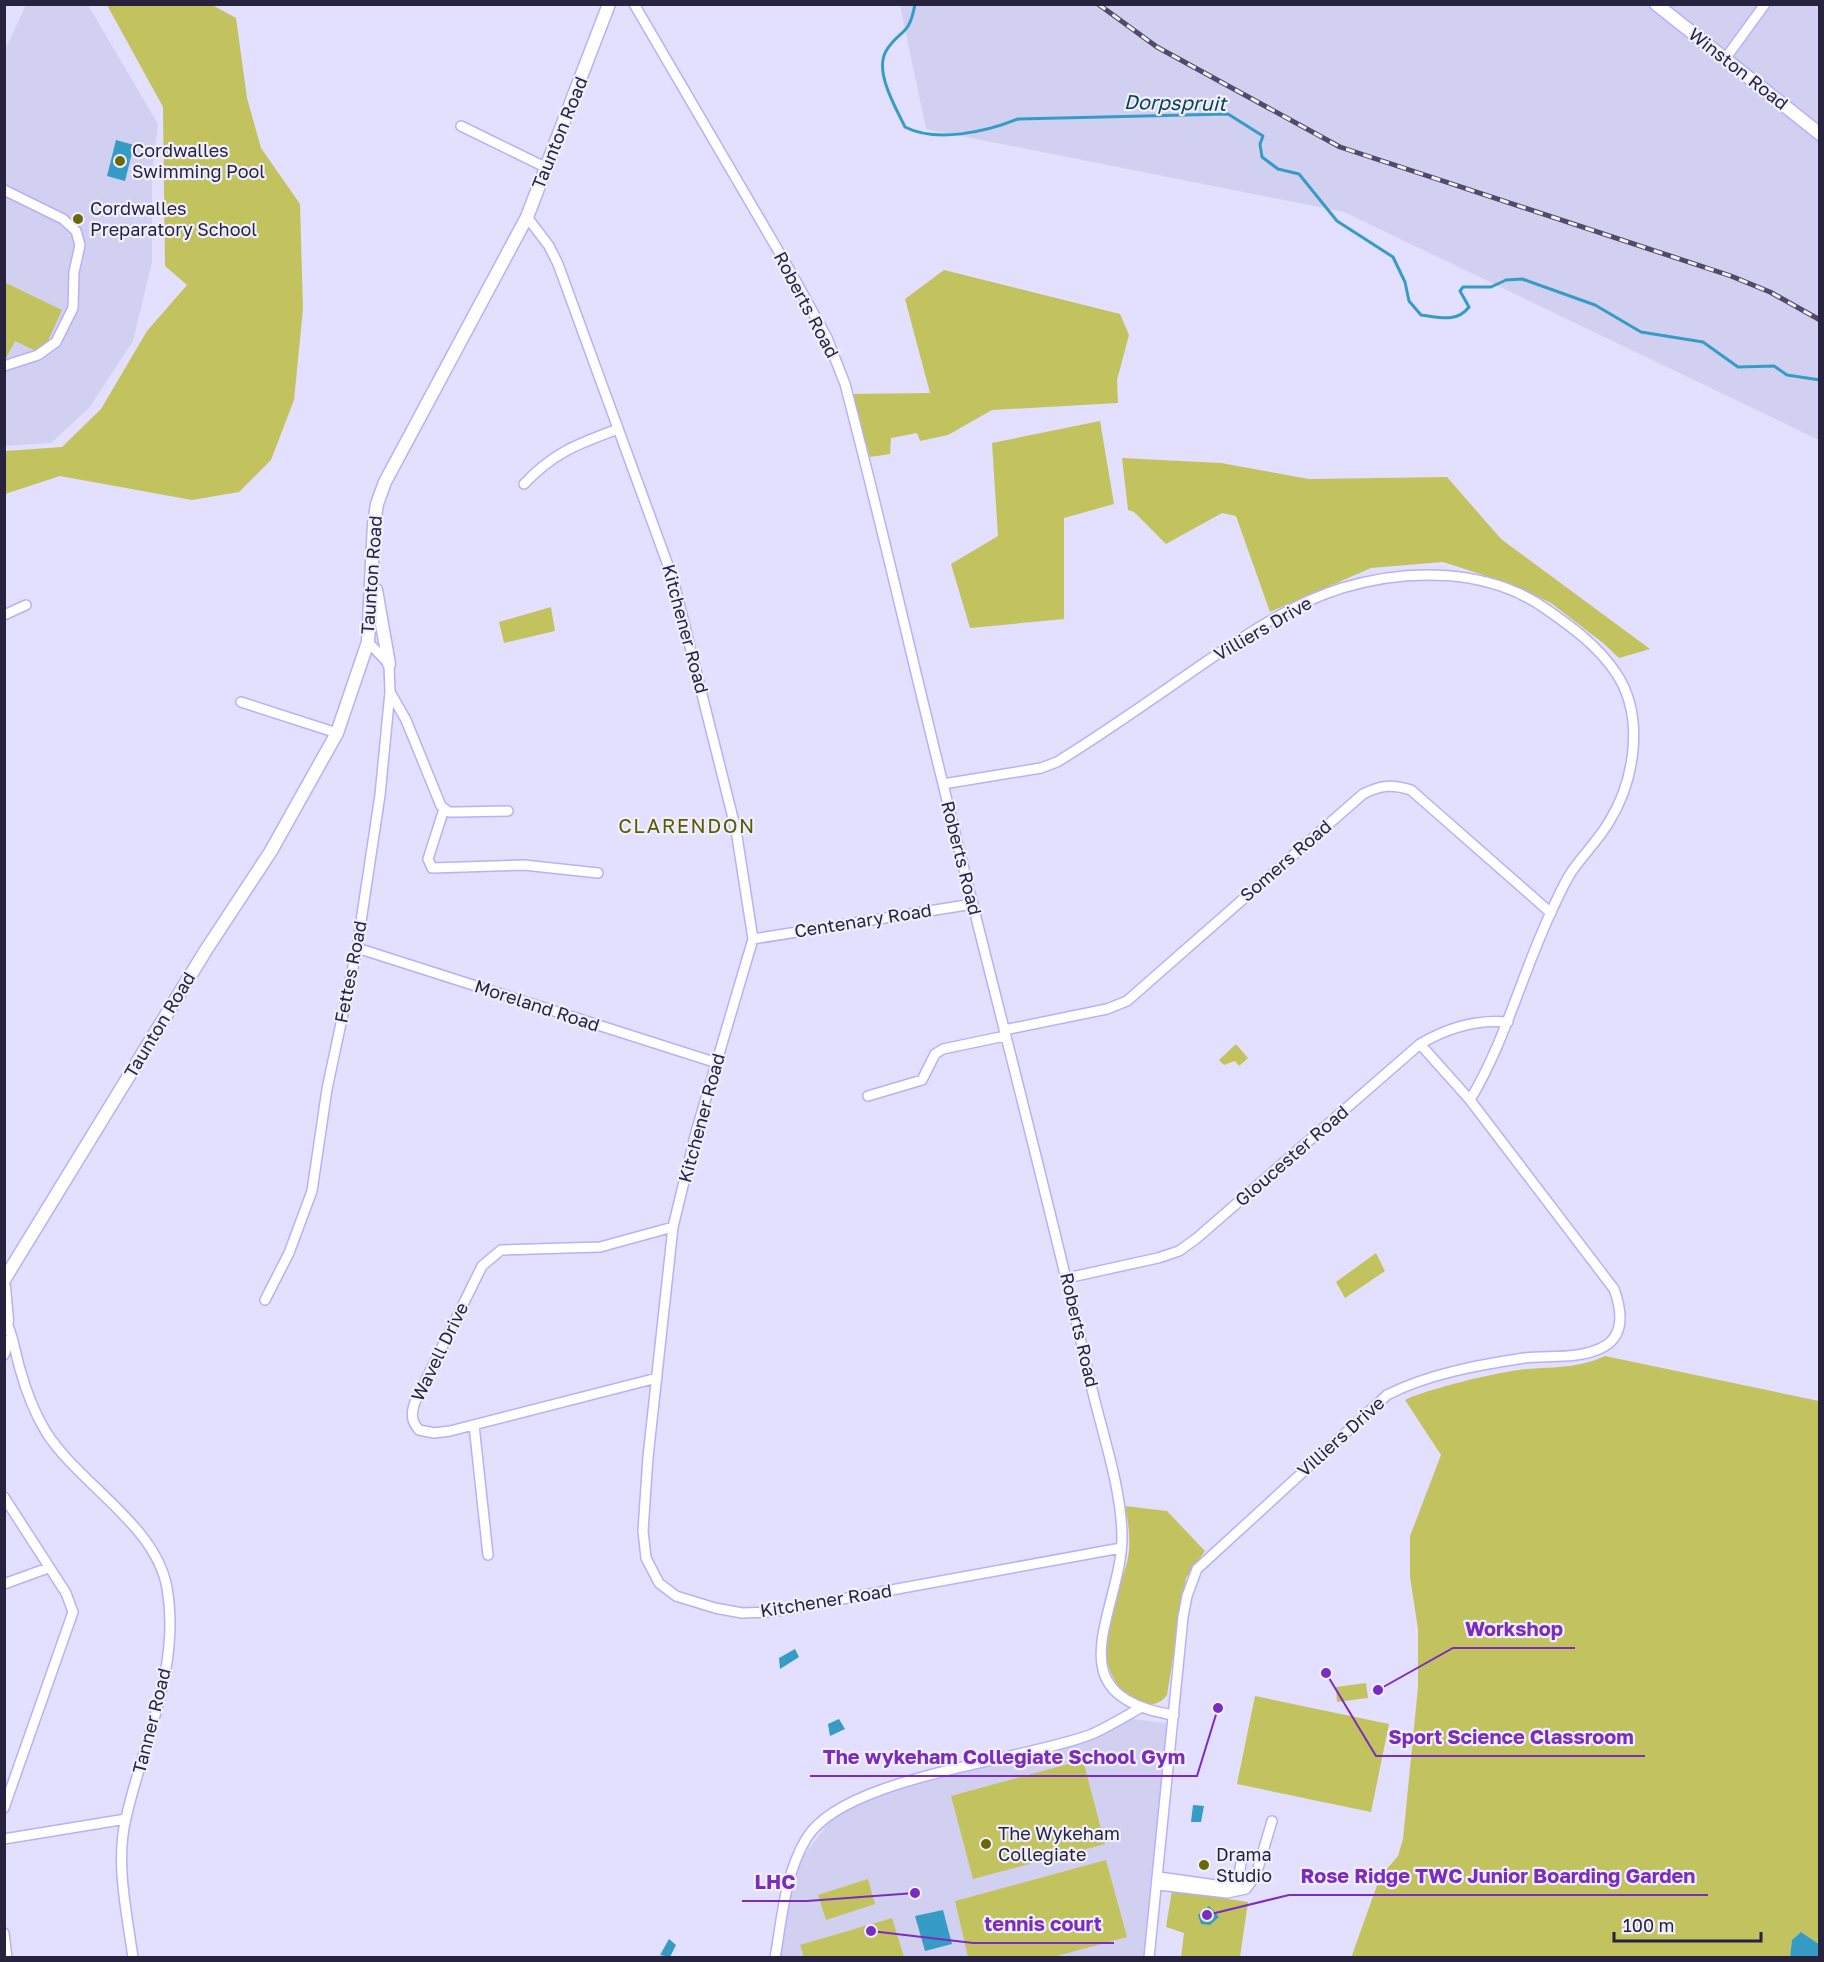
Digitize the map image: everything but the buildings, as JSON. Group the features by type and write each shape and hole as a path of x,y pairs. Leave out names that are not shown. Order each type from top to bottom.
{"street":[{"name":"Taunton Road","path":"4,1280 158,1028 271,851 337,734 368,642 377,504 386,482 527,216 609,4"},
{"name":"Roberts Road","path":"634,4 827,338 845,384 1004,1033 1067,1278 1117,1496 1121,1548 1118,1576 1100,1641 1100,1654 1107,1678 1122,1699 1140,1708 1174,1715"},
{"name":"Winston Road","path":"1656,4 1820,134"},
{"path":"1725,59 1765,4"},
{"path":"461,126 547,168"},
{"path":"4,190 63,219 76,231 80,245 74,272 73,308 57,342 38,355 4,366"},
{"name":"Kitchener Road","path":"527,216 549,246 558,264 673,579 735,830 753,939 696,1132 673,1227 643,1531 650,1570 659,1583 676,1596 742,1613 771,1612 1121,1548"},
{"path":"524,484 543,463 556,455 618,429"},
{"name":"Villiers Drive","path":"943,784 1041,768 1057,762 1247,634 1293,607 1341,588 1387,577 1438,575 1488,582 1536,602 1572,627 1601,653 1617,675 1629,709 1634,736 1629,781 1610,821 1571,873 1551,913 1487,1071 1470,1100"},
{"path":"373,580 383,622 389,664"},
{"path":"4,615 26,605"},
{"path":"368,642 389,664"},
{"name":"Fettes Road","path":"265,1300 289,1253 312,1191 327,1089 357,948 380,795 390,692 389,664"},
{"path":"390,692 406,720 444,809 457,812 508,811"},
{"path":"241,702 337,734"},
{"name":"Somers Road","path":"868,1096 922,1080 935,1054 943,1049 1107,1009 1126,1001 1363,794 1380,786 1396,785 1411,790 1551,913"},
{"path":"444,809 428,859 432,868 524,865 598,873"},
{"name":"Centenary Road","path":"753,939 973,904"},
{"name":"Moreland Road","path":"357,948 717,1063"},
{"name":"Gloucester Road","path":"1067,1278 1179,1251 1197,1238 1420,1044 1458,1027 1494,1020 1508,1022"},
{"name":"Villiers Drive","path":"1149,1958 1159,1881 1186,1596 1197,1569 1376,1402 1422,1379 1525,1358 1588,1353 1605,1346 1617,1334 1621,1316 1614,1288 1470,1100 1420,1044"},
{"name":"Wavell Drive","path":"657,1378 450,1431 426,1432 415,1425 412,1411 482,1266 492,1254 510,1248 600,1247 673,1227"},
{"path":"4,1287 6,1319"},
{"name":"Tanner Road","path":"6,1319 28,1394 48,1433 147,1543 164,1575 169,1631 165,1679 126,1819 123,1881 133,1958"},
{"path":"4,1355 11,1336"},
{"path":"474,1425 488,1555"},
{"path":"4,1497 71,1602 73,1617 4,1808"},
{"path":"4,1584 48,1568"},
{"path":"775,1958 788,1885 798,1852 807,1837 830,1813 861,1797 902,1784 1092,1734 1140,1708"},
{"path":"4,1839 126,1819"},
{"path":"1159,1881 1227,1893 1246,1889 1256,1875 1272,1821"},
{"path":"1159,1881 1237,1888 1242,1857"},
{"path":"4,1933 7,1958"}],"shaded area":[{"name":"Cordwalles Preparatory School","path":"26,5 88,5 158,124 152,177 152,262 133,341 89,408 51,443 5,446 5,50"},
{"path":"107,5 212,5 236,18 247,98 261,148 300,204 303,309 294,400 271,460 239,492 192,500 60,476 5,494 5,451 62,447 101,409 147,331 187,285 165,266 163,107"},
{"path":"900,5 1819,5 1819,440 1344,212 926,129"},
{"path":"944,270 1120,314 1129,335 1117,380 1118,403 992,410 948,435 920,441 917,433 891,438 890,454 870,457 852,394 930,393 905,299"},
{"path":"4,282 62,310 42,354 15,341 5,360"},
{"path":"1100,421 1114,504 1064,518 1064,619 970,628 951,564 998,536 992,443"},
{"path":"1122,458 1221,463 1309,479 1447,477 1501,539 1650,649 1619,658 1551,603 1511,584 1443,562 1371,568 1270,612 1236,516 1222,513 1166,544 1134,512 1128,510"},
{"path":"551,607 555,631 504,643 499,622"},
{"path":"1236,1044 1248,1058 1239,1066 1235,1061 1224,1065 1219,1060"},
{"path":"1376,1253 1385,1271 1345,1298 1336,1282"},
{"path":"1605,1356 1819,1401 1819,1944 1801,1932 1792,1940 1790,1958 1351,1958 1380,1877 1398,1856 1403,1839 1418,1687 1418,1629 1410,1577 1410,1536 1441,1455 1405,1400 1483,1377 1527,1369 1576,1365"},
{"path":"1125,1506 1167,1511 1205,1551 1186,1578 1167,1695 1154,1704 1139,1702 1122,1691 1109,1667 1106,1653 1108,1624 1129,1551 1129,1528"},
{"path":"1366,1683 1368,1698 1337,1702 1336,1687"},
{"path":"1255,1696 1389,1724 1371,1812 1237,1784"},
{"name":"The Wykeham Collegiate","path":"1133,1719 1171,1724 1148,1957 777,1958 795,1867 829,1822 860,1800"},
{"path":"1083,1760 1105,1844 973,1879 951,1796"},
{"path":"1106,1860 1127,1937 1053,1957 968,1957 955,1901"},
{"path":"868,1879 875,1904 826,1920 818,1895"},
{"path":"1172,1890 1248,1902 1240,1957 1181,1957 1184,1933 1166,1927"},
{"path":"892,1918 904,1957 804,1957 800,1945"}],"water":[{"name":"Cordwalles Swimming Pool","path":"116,140 134,145 125,181 107,176"},
{"path":"795,1649 799,1657 780,1669 779,1658"},
{"path":"839,1719 845,1729 830,1736 828,1724"},
{"path":"1193,1805 1204,1806 1201,1822 1191,1822"},
{"path":"1209,1906 1219,1917 1210,1925 1201,1924 1198,1915"},
{"path":"943,1910 952,1944 925,1951 915,1916"},
{"path":"1801,1932 1819,1944 1819,1957 1790,1957 1792,1940"},
{"path":"669,1939 676,1945 670,1957 660,1955"}],"waterway":[{"name":"Dorpspruit","path":"915,4 907,28 886,51 883,69 888,90 905,127 917,132 961,134 991,128 1018,119 1228,114 1263,136 1260,144 1262,157 1278,169 1299,174 1337,221 1393,257 1405,282 1409,301 1421,315 1441,318 1459,315 1469,307 1460,291 1463,287 1491,287 1506,280 1522,279 1595,305 1641,332 1703,342 1738,367 1774,366 1787,375 1820,380"}],"railway":[{"path":"1098,4 1157,47 1340,147 1731,276 1770,292 1820,320"}],"place":[{"name":"Cordwalles Swimming Pool","path":"120,161"},
{"name":"Cordwalles Preparatory School","path":"78,219"},
{"name":"Sport Science Classroom","path":"1326,1673"},
{"name":"Workshop","path":"1378,1690"},
{"name":"The wykeham Collegiate School Gym","path":"1218,1708"},
{"name":"The Wykeham Collegiate","path":"986,1844"},
{"name":"Drama Studio","path":"1204,1865"},
{"name":"LHC","path":"915,1893"},
{"name":"Rose Ridge TWC Junior Boarding Garden","path":"1207,1915"},
{"name":"tennis court","path":"871,1931"}],"district":[{"name":"CLARENDON","path":"687,826"}]}
